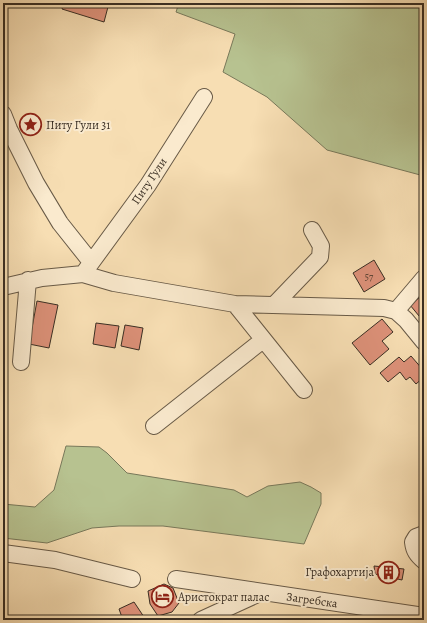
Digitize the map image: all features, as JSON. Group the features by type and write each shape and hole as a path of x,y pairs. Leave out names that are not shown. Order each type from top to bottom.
{"street":[{"name":"Питу Гули","path":"87,268 148,185 204,97"},
{"path":"3,114 36,183 87,268 122,285 235,304 384,308 396,311 406,320 424,342"},
{"path":"274,305 320,257 321,246 312,230"},
{"path":"3,287 28,280 87,268"},
{"path":"396,311 424,278"},
{"path":"20,362 28,280"},
{"path":"235,304 304,390"},
{"path":"154,426 263,340"},
{"path":"424,534 416,537 413,542 414,550 424,561"},
{"path":"3,553 55,560 132,579"},
{"name":"Загребска","path":"176,579 424,616"},
{"path":"200,620 262,592"}],"green space":[{"path":"179,3 424,3 424,176 327,150 267,97 223,72 235,34 176,12"},
{"path":"66,446 99,447 127,473 234,490 247,497 268,486 300,482 321,493 321,504 304,544 163,526 119,526 92,528 47,543 3,538 3,504 35,507 54,490"}],"building":[{"path":"64,3 109,3 104,22 62,9"},
{"path":"374,260 385,279 364,292 353,273"},
{"path":"424,294 424,322 410,305"},
{"path":"37,301 58,305 49,348 29,344"},
{"path":"382,319 393,332 382,341 389,349 370,365 352,343"},
{"path":"3,321 7,322 3,350"},
{"path":"96,323 119,326 115,348 93,344"},
{"path":"125,325 143,328 139,350 121,346"},
{"path":"411,356 424,371 424,377 416,384 410,377 406,380 400,372 388,382 380,373 399,357 404,362"},
{"path":"421,420 424,420 424,452 421,452"},
{"name":"Графохартија","path":"374,566 404,569 402,580 375,574"},
{"name":"Аристократ палас","path":"164,584 173,588 179,603 172,612 158,616 150,604 148,591"},
{"path":"134,602 146,620 123,620 119,609"}],"place":[{"name":"Питу Гули 31","path":"31,125"},
{"name":"Графохартија","path":"389,572"},
{"name":"Аристократ палас","path":"163,597"}]}
